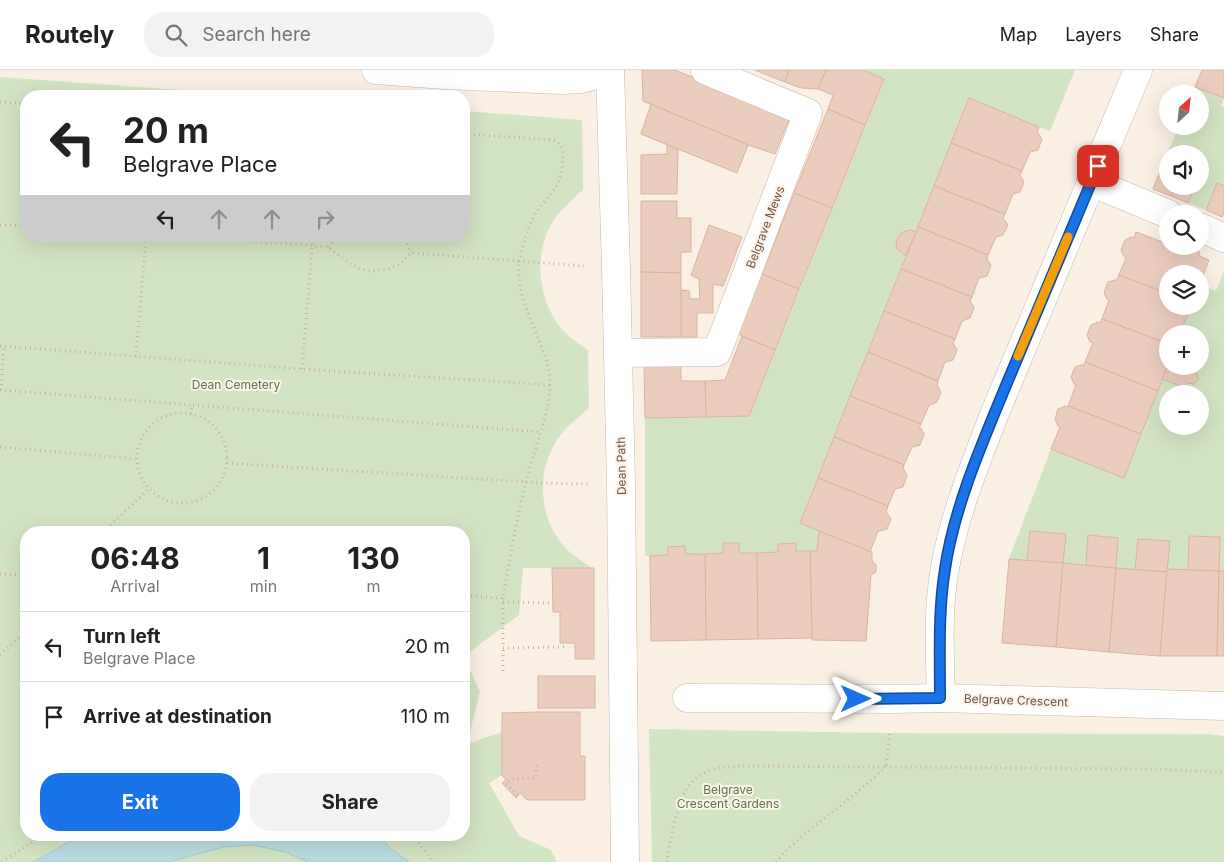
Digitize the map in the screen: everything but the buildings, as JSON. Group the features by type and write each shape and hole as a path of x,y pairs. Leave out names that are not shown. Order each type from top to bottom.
{"street":[{"path":"376,70 561,80 581,79 610,71"},
{"name":"Belgrave Mews","path":"618,353 717,352 808,113 705,70"},
{"path":"940,698 940,611 945,568 957,517 973,468 994,415 1138,70"},
{"name":"Dean Path","path":"610,71 621,484 625,862"},
{"path":"1091,182 1159,210"},
{"path":"1209,231 1224,238"},
{"name":"Belgrave Crescent","path":"687,698 940,698 1224,706"}],"path":[{"path":"0,102 20,104"},
{"path":"470,134 553,140 563,149 560,179 535,215 525,239 519,261 518,272 521,291 546,360 550,385 547,408 526,481 503,598 503,672"},
{"path":"0,225 20,226"},
{"path":"136,357 146,242"},
{"path":"260,242 328,247 349,263 361,269 374,271 388,269 400,264 411,253 592,266"},
{"path":"302,369 313,242"},
{"path":"328,247 333,242"},
{"path":"405,242 411,253"},
{"path":"540,432 0,390 2,346 302,369 550,385"},
{"path":"191,414 192,405"},
{"path":"191,414 202,417 211,423 218,432 224,441 227,463 224,475 208,495 196,501 184,503 171,502 159,497 142,479 137,459 138,447 142,436 158,420 168,415 191,414"},
{"path":"0,447 137,459"},
{"path":"227,463 543,483 588,484"},
{"path":"109,526 149,488"},
{"path":"0,574 20,575"},
{"path":"470,596 503,598"},
{"path":"503,602 553,603"},
{"path":"0,654 20,637"},
{"path":"503,648 564,647"},
{"path":"518,795 506,784 511,779 536,778 537,764"},
{"path":"667,862 686,790 701,775 719,768 742,766 1159,769 1224,772"},
{"path":"776,862 821,821 886,767"},
{"path":"2,862 35,841"},
{"path":"417,841 434,862"}],"green space":[{"path":"863,70 1075,70 1050,131 969,99 916,232 907,231 898,236 897,249 906,255 800,523 819,531 817,551 796,551 795,543 778,544 778,552 739,553 723,543 723,553 645,556 645,418 749,416 884,79"},
{"name":"Dean Cemetery","path":"0,77 179,90 20,90 20,242 470,242 470,111 582,120 583,190 566,205 552,223 542,249 540,263 543,291 553,317 573,340 588,350 589,408 564,431 550,452 543,479 543,493 545,507 554,533 569,551 592,568 523,568 519,615 470,652 470,526 20,526 20,841 70,841 33,862 0,862"},
{"path":"1209,92 1224,98 1221,106 1224,107 1224,186 1217,183 1208,205 1188,203 1191,195 1209,195 1209,145 1171,145 1175,135 1209,135"},
{"path":"1224,271 1224,571 1219,571 1220,537 1189,536 1188,570 1167,569 1169,541 1138,539 1135,570 1116,568 1118,538 1088,535 1086,566 1063,563 1065,534 1030,531 1027,561 1009,559 1051,449 1124,478 1159,387 1159,435 1209,435 1209,385 1187,385 1188,383 1193,384 1196,382 1197,375 1209,375 1209,325 1184,325 1187,315 1209,315 1209,288 1216,291"},
{"path":"1162,379 1178,385 1160,385"},
{"path":"470,670 480,692 470,732"},
{"name":"Belgrave Crescent Gardens","path":"649,729 889,733 1208,734 1224,736 1224,862 652,862"},
{"path":"502,732 502,775 489,783 519,836 551,850 557,862 409,862 384,841 470,841 470,743"},
{"path":"253,845 285,852 308,862 169,862 223,847"}],"water":[{"path":"70,841 384,841 409,862 308,862 285,852 253,845 223,847 169,862 33,862"}],"slow traffic":[{"path":"1018,356 1068,237"}],"route":[{"path":"856,699 940,698 940,611 945,568 957,517 973,468 994,415 1098,166"}]}
